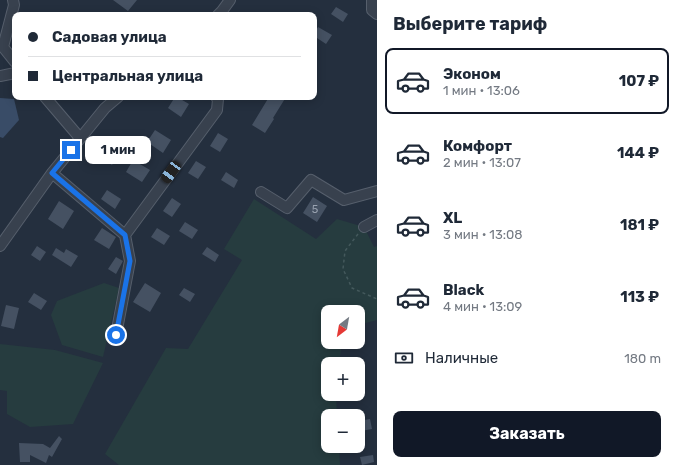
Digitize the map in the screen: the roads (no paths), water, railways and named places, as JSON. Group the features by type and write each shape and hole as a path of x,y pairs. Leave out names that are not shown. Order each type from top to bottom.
{"street":[{"path":"12,12 14,5 13,0"},
{"path":"372,0 372,10 377,14"},
{"path":"221,12 225,2"},
{"path":"12,13 3,47 12,58"},
{"path":"0,76 12,74"},
{"path":"48,100 80,138"},
{"path":"0,246 52,173 105,108 114,100"},
{"path":"125,235 217,110 218,100"},
{"path":"52,173 125,235 130,261 116,335"},
{"path":"261,192 287,208 311,180 344,200 377,191"},
{"path":"364,227 377,220"}],"water":[{"path":"0,98 12,99 14,100 19,120 3,138 0,137"}]}
